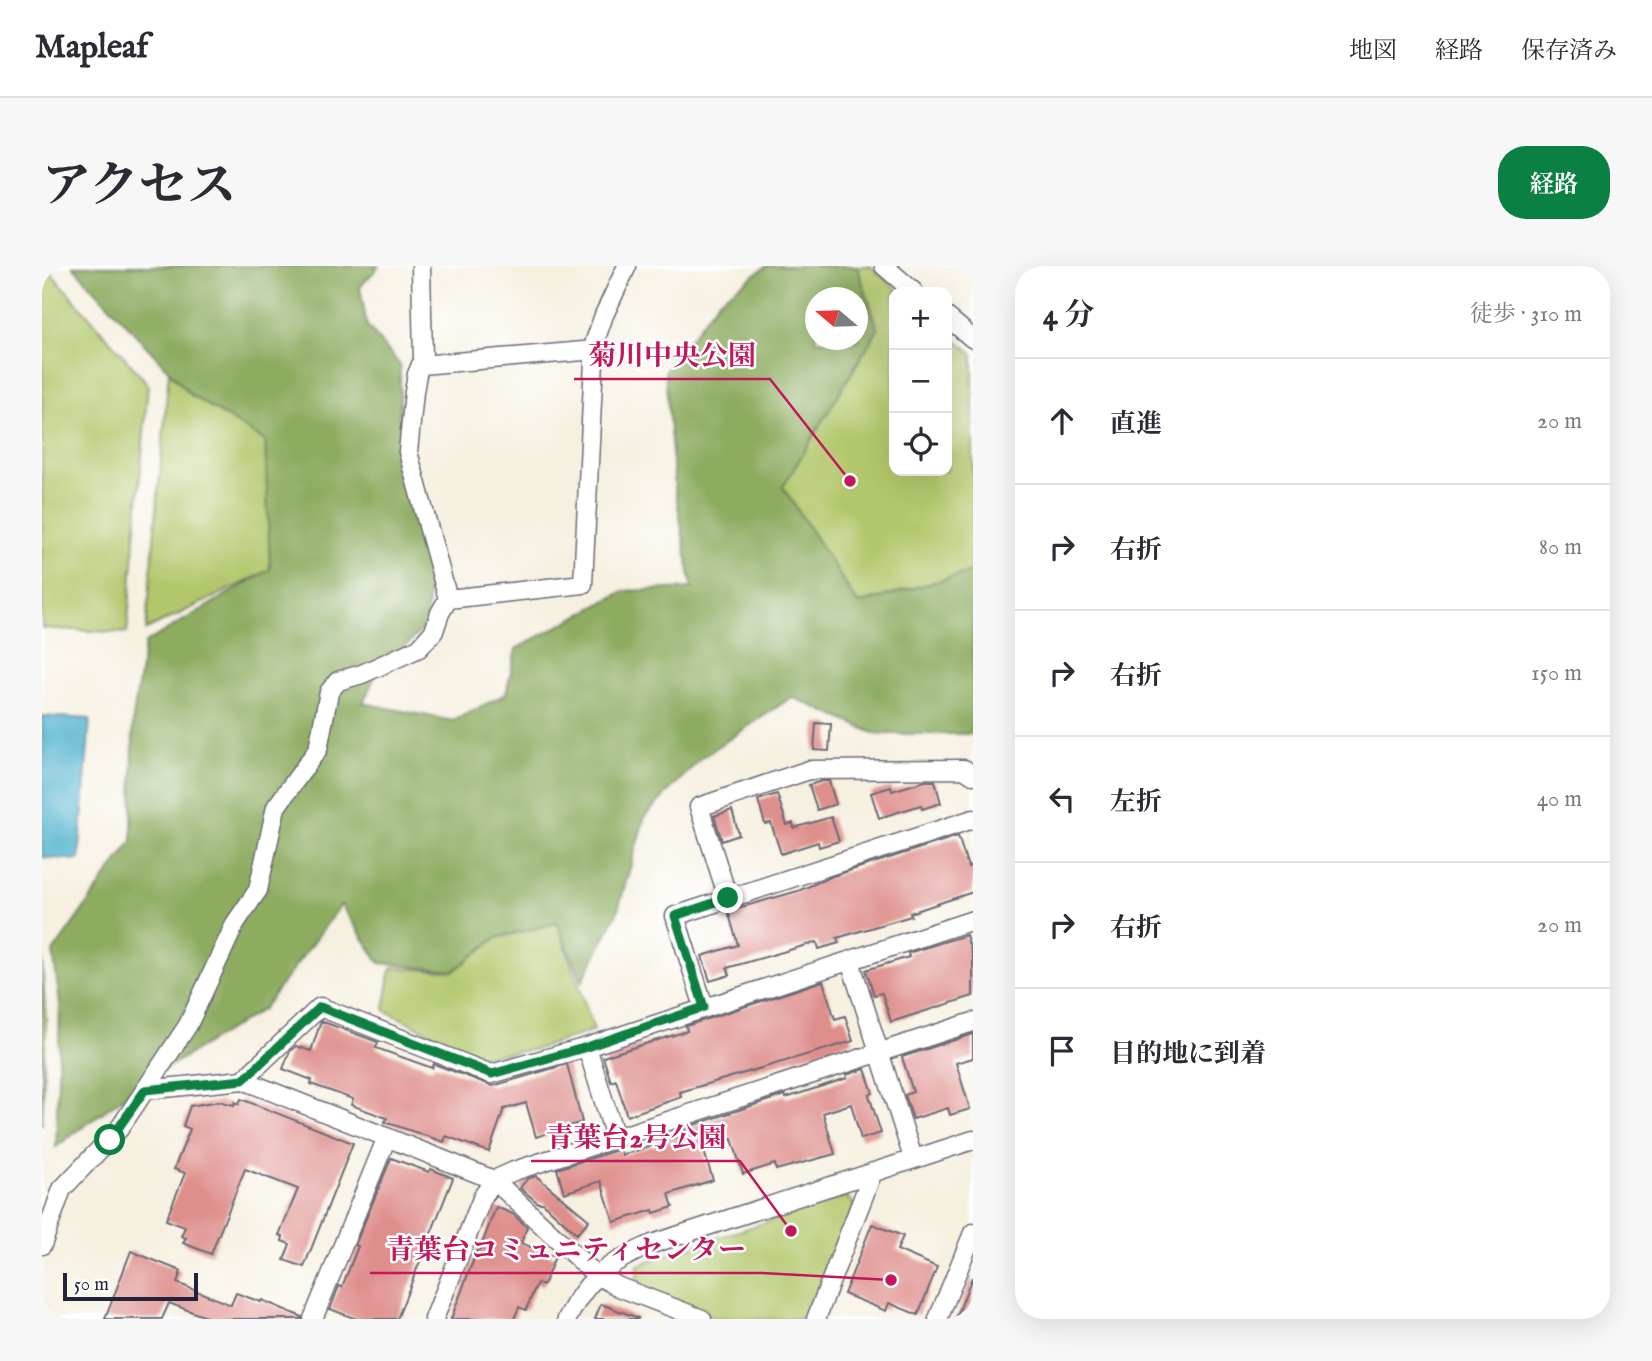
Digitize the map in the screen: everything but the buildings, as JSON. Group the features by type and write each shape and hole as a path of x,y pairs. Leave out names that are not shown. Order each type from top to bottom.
{"street":[{"path":"42,1245 62,1189 119,1129 188,1025 236,922 258,890 276,807 318,749 329,692 338,681 362,674 419,648 434,631 448,599 408,452 414,392 423,346 421,266"},
{"path":"448,599 583,584 595,350 604,314 627,266"},
{"path":"884,266 908,287"},
{"path":"952,320 970,332"},
{"path":"421,365 595,350"},
{"path":"728,898 699,807 809,770 964,769 973,775"},
{"path":"704,1007 675,916 973,818"},
{"path":"243,1080 320,1007 492,1074 587,1047 973,920"},
{"path":"850,961 914,1158"},
{"path":"434,1319 483,1196 495,1180 615,1136 973,1022"},
{"path":"587,1047 615,1136"},
{"path":"145,1090 243,1080 495,1180 596,1275 697,1318"},
{"path":"313,1319 387,1137"},
{"path":"567,1319 575,1303 596,1275 621,1257 652,1244 973,1140"},
{"path":"816,1319 873,1172"},
{"path":"938,1319 973,1233"}],"green space":[{"path":"42,266 45,266 148,384 127,633 42,628"},
{"path":"73,266 379,266 360,287 367,326 400,365 400,450 431,557 426,626 375,676 363,703 453,721 506,694 516,649 624,591 692,588 675,489 665,371 720,299 767,266 857,266 864,287 805,287 805,350 865,350 783,487 858,604 973,571 973,734 876,734 792,697 701,758 645,816 617,913 582,982 557,923 496,938 454,971 380,963 341,905 263,1009 141,1084 56,1147 60,1004 53,952 132,841 133,717 145,643 270,569 265,441 191,395"},
{"path":"858,266 870,266 895,287 889,287 889,476 952,476 952,336 973,354 973,608 832,691 721,491 810,350 868,350 868,287 842,287"},
{"path":"868,299 878,329 868,346"},
{"path":"169,371 191,395 266,441 270,570 146,630"},
{"path":"557,922 594,1030 537,1049 479,1057 384,1010 391,968 454,971 496,938"},
{"path":"42,958 46,1022 42,1125"},
{"path":"846,1196 855,1205 809,1319 718,1319 637,1286 637,1266"}],"water":[{"path":"42,716 90,719 79,860 42,857"}],"place":[{"name":"菊川中央公園","path":"850,481"},
{"name":"青葉台2号公園","path":"791,1231"},
{"name":"青葉台コミュニティセンター","path":"891,1280"}],"route":[{"path":"110,1140 145,1090 243,1080 320,1007 492,1074 587,1047 704,1007 675,916 728,898"}]}
